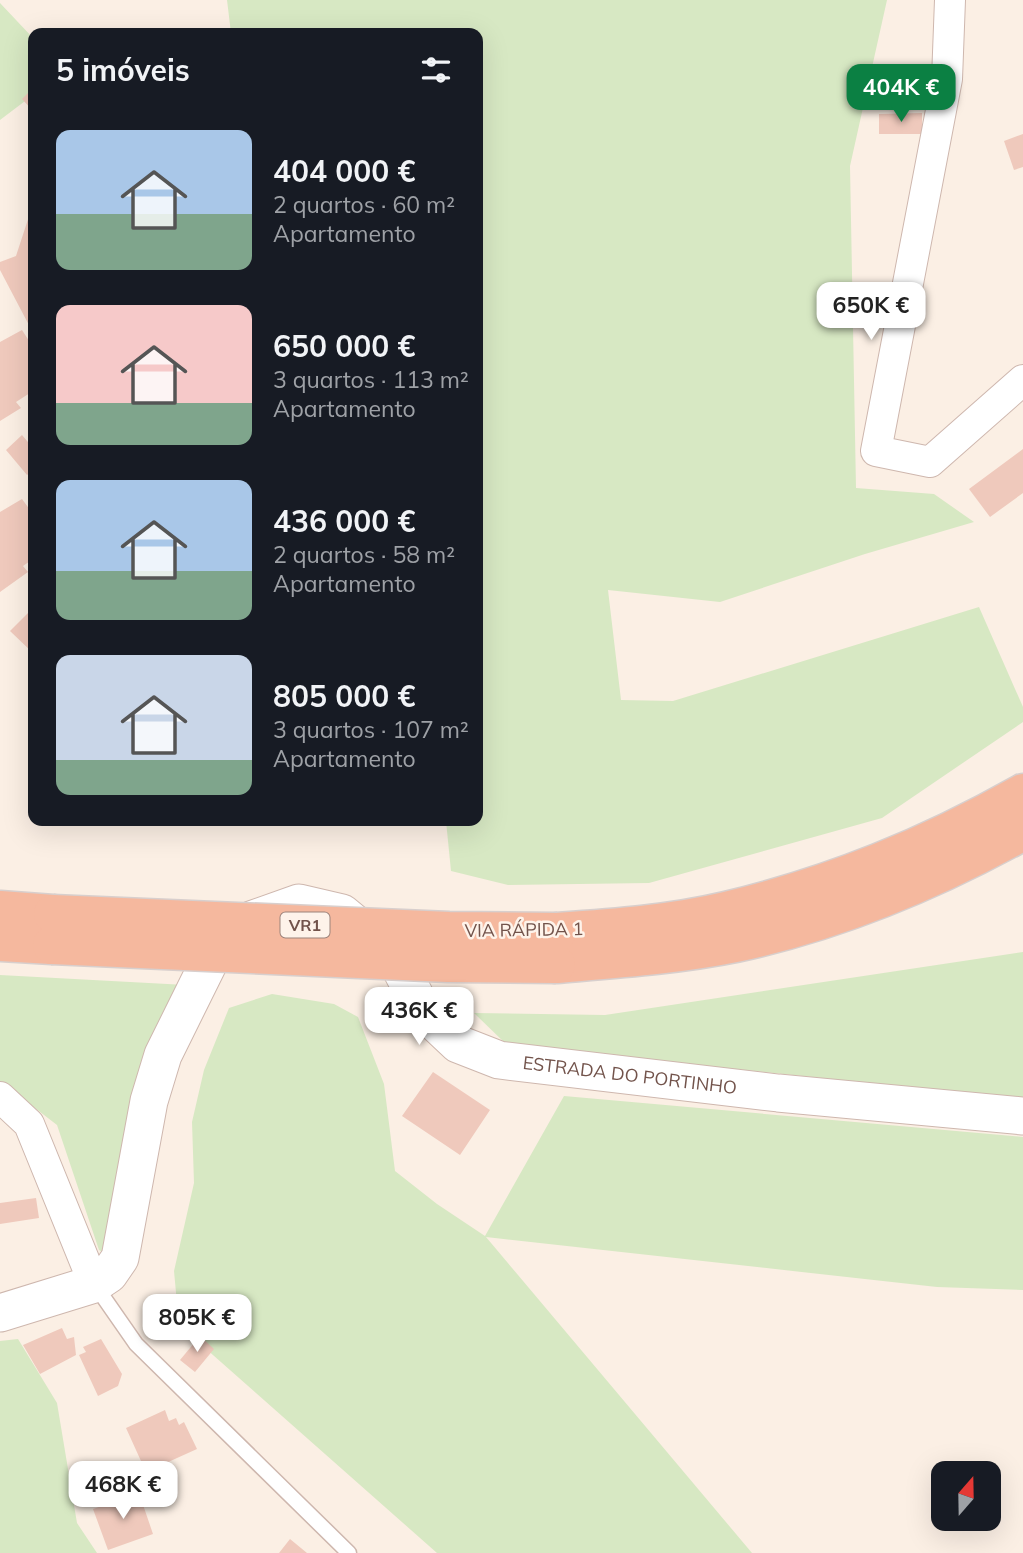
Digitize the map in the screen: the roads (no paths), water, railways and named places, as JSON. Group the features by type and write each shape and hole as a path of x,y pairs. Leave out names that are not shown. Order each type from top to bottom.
{"highway":[{"name":"VIA RÁPIDA 1","path":"557,948 644,925 725,911 816,886 902,855 962,827 1023,793"},
{"name":"VIA RÁPIDA 1","path":"0,942 52,929 449,931 557,948 653,957 736,943 821,920 903,890 981,855 1023,831"},
{"name":"VIA RÁPIDA 1","path":"0,910 52,929"}],"street":[{"path":"950,0 947,79 876,451 930,462 1023,380"},
{"name":"ESTRADA DO PORTINHO","path":"94,1284 109,1274 120,1258 149,1101 163,1055 214,952 251,920 299,903 342,913 394,956 423,1011 458,1044 499,1060 778,1093 1023,1116"},
{"path":"0,1097 29,1124 94,1284 0,1313"}],"lane":[{"path":"94,1284 136,1344 349,1553"}]}
